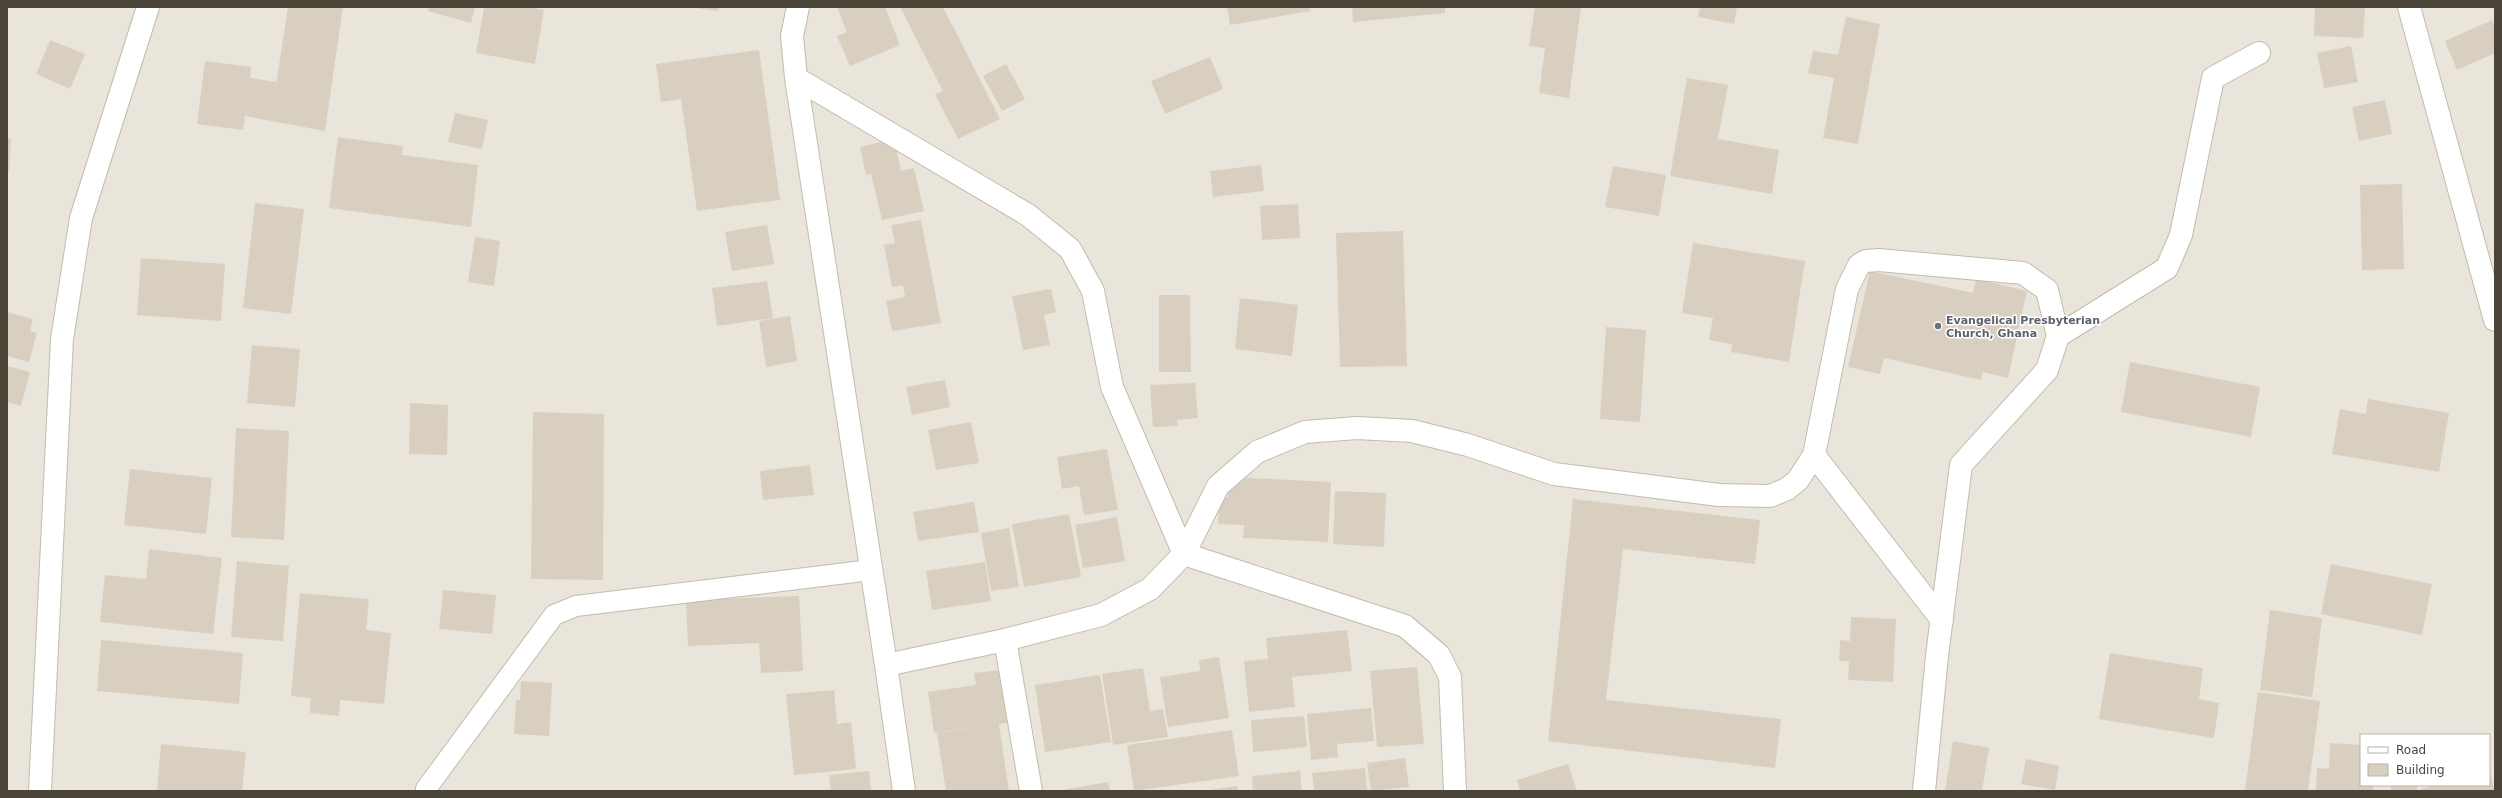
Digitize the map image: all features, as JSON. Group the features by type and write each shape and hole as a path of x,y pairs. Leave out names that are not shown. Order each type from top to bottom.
{"street":[{"path":"40,791 62,339 81,218 148,7"},
{"path":"798,7 792,36 796,78 904,791"},
{"path":"2409,7 2495,320"},
{"path":"2058,336 2167,268 2181,235 2213,78 2260,53"},
{"path":"796,78 1028,215 1070,249 1092,291 1112,387 1184,554 1405,626 1439,654 1450,677 1456,791"},
{"path":"886,665 1004,640 1101,615 1150,589 1184,554 1218,486 1257,452 1305,432 1357,428 1412,431 1468,445 1554,474 1719,494 1770,496 1788,490 1798,480 1814,455 1847,289 1859,265 1866,261 1879,260 2023,273 2047,290 2058,336 2047,370 1961,465 1942,620 1924,791"},
{"path":"1814,455 1942,620"},
{"path":"1004,640 1031,791"}],"lane":[{"path":"426,789 554,615 576,606 871,570"}],"shaded area":[{"path":"7,7 2495,7 2495,791 7,791"}],"building":[{"path":"288,7 343,7 325,131 245,116 243,130 197,124 205,61 251,67 250,78 276,82 274,98"},
{"path":"429,7 475,7 471,23 428,11"},
{"path":"484,7 527,7 544,10 535,64 476,53"},
{"path":"689,7 718,7 718,11"},
{"path":"837,7 885,7 900,45 850,66 837,36 847,32"},
{"path":"900,7 943,7 1000,119 958,139 935,94 943,91"},
{"path":"1227,7 1309,7 1310,11 1230,25"},
{"path":"1352,7 1445,7 1445,13 1353,22"},
{"path":"1535,7 1581,7 1569,98 1539,93 1545,48 1529,46"},
{"path":"1700,7 1737,7 1734,24 1698,17"},
{"path":"2315,7 2365,7 2363,38 2314,36"},
{"path":"1846,17 1880,24 1858,144 1823,138 1834,78 1808,73 1813,51 1838,55"},
{"path":"2492,20 2495,27 2495,53 2457,70 2445,41"},
{"path":"50,40 85,54 70,89 36,74"},
{"path":"2351,46 2358,82 2324,88 2317,53"},
{"path":"759,50 780,200 697,211 681,99 661,102 656,64"},
{"path":"1210,57 1223,89 1165,114 1151,81"},
{"path":"1006,64 1025,99 1002,111 983,76"},
{"path":"1687,78 1728,85 1718,139 1779,150 1772,194 1670,176"},
{"path":"2385,100 2392,134 2359,141 2352,107"},
{"path":"455,113 488,120 482,149 448,142"},
{"path":"338,137 403,146 402,155 478,165 471,227 329,208"},
{"path":"7,139 11,139 9,171 7,171"},
{"path":"894,139 901,171 914,168 924,211 882,220 871,174 866,175 860,147"},
{"path":"1261,165 1264,191 1213,197 1210,171"},
{"path":"1613,166 1666,175 1659,216 1605,207"},
{"path":"2402,184 2404,269 2362,270 2360,185"},
{"path":"255,203 304,209 291,314 243,308"},
{"path":"1298,204 1300,238 1262,240 1260,206"},
{"path":"921,220 941,323 892,331 886,301 905,297 903,285 892,287 884,245 895,243 891,225"},
{"path":"767,225 774,264 732,271 725,232"},
{"path":"1403,231 1407,366 1340,367 1336,233"},
{"path":"475,237 500,241 494,286 468,282"},
{"path":"1693,243 1805,261 1789,362 1731,352 1732,344 1709,340 1713,318 1682,313"},
{"path":"141,258 225,264 221,321 137,315"},
{"name":"Evangelical Presbyterian Church, Ghana","path":"1870,271 1973,293 1976,279 2027,291 2008,378 1983,372 1981,380 1884,358 1880,374 1848,367"},
{"path":"767,281 773,318 717,326 712,288"},
{"path":"1051,289 1056,312 1044,315 1050,345 1023,350 1012,296"},
{"path":"1159,295 1190,295 1191,372 1159,372"},
{"path":"1240,298 1298,305 1292,356 1235,349"},
{"path":"7,312 33,319 30,331 37,333 29,362 7,356"},
{"path":"790,316 797,361 766,367 759,321"},
{"path":"1606,327 1646,330 1640,422 1600,419"},
{"path":"252,345 300,349 295,407 247,403"},
{"path":"2130,362 2260,387 2251,437 2121,412"},
{"path":"7,366 30,372 21,406 7,402"},
{"path":"945,380 950,407 912,415 906,387"},
{"path":"1195,383 1198,418 1177,420 1178,426 1153,427 1150,385"},
{"path":"2368,399 2449,413 2439,472 2332,454 2340,409 2366,414"},
{"path":"410,403 448,405 447,455 409,454"},
{"path":"533,412 604,414 603,580 531,579"},
{"path":"971,422 979,463 936,470 928,430"},
{"path":"236,428 289,431 284,540 231,537"},
{"path":"1107,449 1118,510 1084,515 1079,486 1062,489 1057,457"},
{"path":"810,465 814,495 763,500 760,471"},
{"path":"130,469 212,478 206,534 124,525"},
{"path":"1229,477 1331,482 1328,542 1243,538 1244,525 1218,524 1219,497 1228,497"},
{"path":"1335,491 1386,493 1384,547 1333,544"},
{"path":"1573,499 1760,520 1755,564 1623,549 1606,700 1781,719 1775,768 1548,741"},
{"path":"974,502 979,532 918,541 913,512"},
{"path":"1069,514 1081,577 1024,587 1012,524"},
{"path":"1117,517 1125,561 1083,568 1075,525"},
{"path":"1009,528 1019,587 991,591 981,533"},
{"path":"149,549 222,558 213,634 100,622 105,575 146,579"},
{"path":"237,561 289,566 283,641 231,637"},
{"path":"985,562 991,601 932,610 926,571"},
{"path":"2331,564 2432,584 2422,635 2321,614"},
{"path":"443,590 496,595 492,634 439,629"},
{"path":"300,593 369,599 366,630 391,633 384,704 340,700 339,716 310,713 311,698 291,696"},
{"path":"799,596 803,671 761,673 759,643 688,646 686,600"},
{"path":"2270,610 2322,618 2312,697 2260,690"},
{"path":"1851,617 1896,619 1893,682 1848,680 1849,661 1839,661 1840,640 1850,641"},
{"path":"1347,630 1352,671 1292,677 1295,707 1249,712 1244,661 1268,659 1266,638"},
{"path":"101,640 243,653 239,704 97,691"},
{"path":"2110,653 2203,668 2199,699 2219,703 2214,738 2099,719"},
{"path":"1219,657 1229,718 1168,727 1160,677 1200,671 1199,660"},
{"path":"1417,667 1424,744 1377,747 1370,671"},
{"path":"1143,668 1150,711 1163,709 1168,737 1113,745 1102,674"},
{"path":"1000,670 1007,723 999,724 1009,791 946,791 937,733 981,726 934,733 928,692 976,685 974,673"},
{"path":"1100,675 1111,742 1045,752 1035,685"},
{"path":"521,681 552,683 549,736 514,734 516,699 520,700"},
{"path":"834,690 837,724 851,722 856,769 794,775 786,694"},
{"path":"2258,692 2320,701 2308,791 2245,791"},
{"path":"1371,708 1374,741 1337,744 1338,757 1311,760 1307,714"},
{"path":"1304,716 1307,747 1253,752 1251,720"},
{"path":"1232,730 1239,776 1134,791 1127,745"},
{"path":"1953,741 1989,748 1982,791 1945,791"},
{"path":"2330,743 2360,745 2360,786 2373,786 2373,791 2316,791 2317,768 2329,769"},
{"path":"161,744 246,752 242,791 157,791"},
{"path":"1405,758 1409,787 1371,791 1367,763"},
{"path":"2026,759 2059,766 2055,790 2021,784"},
{"path":"1568,764 1577,791 1520,791 1517,780"},
{"path":"1365,768 1367,791 1314,791 1312,773"},
{"path":"869,771 871,791 831,791 829,775"},
{"path":"1300,771 1302,791 1253,791 1252,776"},
{"path":"2490,772 2495,791 2422,791 2421,789 2432,786 2490,786"},
{"path":"1108,782 1110,791 1062,791 1062,790"},
{"path":"1237,786 1238,791 1209,791 1209,790"},
{"path":"2391,786 2417,786 2417,791 2391,791"}],"place":[{"name":"Evangelical Presbyterian Church, Ghana","path":"1938,326"}]}
